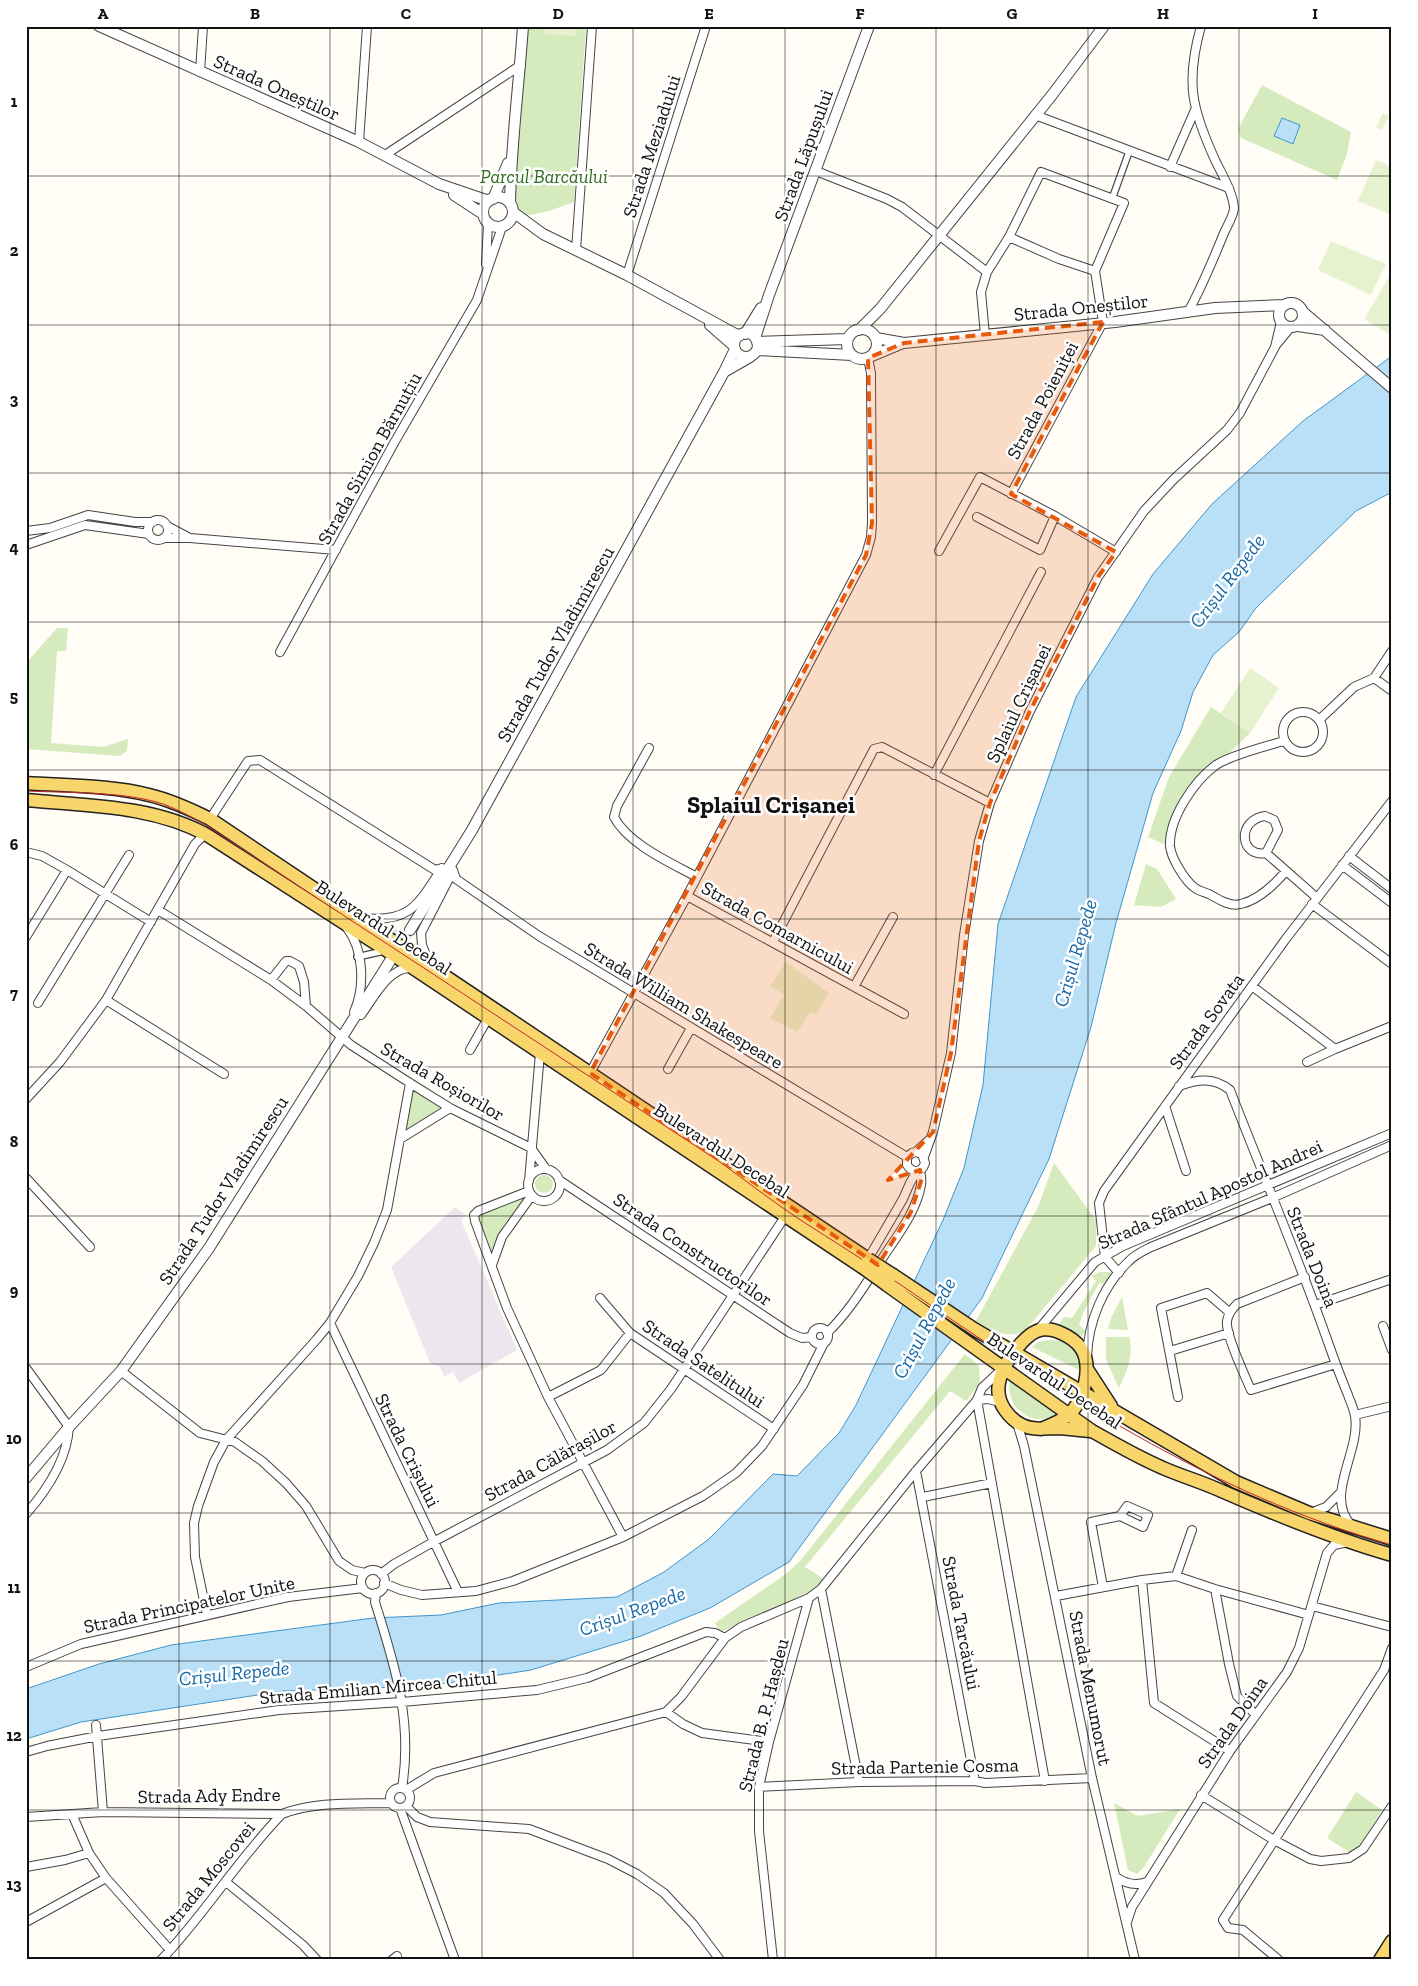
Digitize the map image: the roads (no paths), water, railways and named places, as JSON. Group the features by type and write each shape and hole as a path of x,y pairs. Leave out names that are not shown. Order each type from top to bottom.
{"main road":[{"name":"Bulevardul Decebal","path":"26,783 146,794 189,808 210,819 412,968 786,1215 974,1329 1236,1482 1309,1513 1392,1539"},
{"name":"Bulevardul Decebal","path":"26,800 133,811 167,818 202,832 432,969 590,1073 865,1263 966,1342 1004,1367 1092,1431 1164,1469 1215,1488 1273,1514 1392,1555"},
{"path":"1092,1431 1028,1428 1017,1423 1006,1412 1000,1402 998,1384 1004,1367 1022,1342 1038,1330 1053,1331 1076,1342 1084,1354 1087,1369 1114,1410"},
{"path":"1041,1429 1060,1421 1069,1414 1082,1391 1087,1369"},
{"path":"1380,1960 1392,1941"}],"street":[{"name":"Strada Oneștilor","path":"99,26 359,142 439,184 486,219"},
{"path":"200,72 203,26"},
{"path":"359,142 367,26"},
{"path":"505,225 512,219 512,152 523,26"},
{"path":"576,250 592,26"},
{"name":"Strada Meziadului","path":"627,275 706,26"},
{"name":"Strada Lăpușului","path":"755,347 769,295 869,26"},
{"path":"852,355 848,347 848,338 851,334 859,330 880,309 1104,26"},
{"path":"1188,312 1197,297 1234,209 1229,188 1202,131 1195,110 1192,85 1193,67 1200,26"},
{"path":"385,155 521,65"},
{"path":"1170,167 1195,110"},
{"path":"1035,115 1129,152 1229,188"},
{"path":"512,152 505,172 491,200 484,209 486,219 492,226 505,225 543,234 742,335 755,347 852,355 860,359 870,357 877,348 875,337 880,309"},
{"path":"1112,199 1129,152"},
{"path":"816,171 887,199 902,207 987,272"},
{"path":"985,335 981,292 987,272 1009,237 1041,172 1124,203 1095,272 1103,322"},
{"name":"Strada Oneștilor","path":"439,184 491,200"},
{"path":"491,200 502,198 543,234"},
{"name":"Strada Simion Bărnuțiu","path":"484,280 486,219"},
{"name":"Strada Simion Bărnuțiu","path":"280,652 394,443 473,307 505,225"},
{"path":"1009,237 1059,259 1095,272"},
{"name":"Strada Lăpușului","path":"735,348 735,340 742,335 769,295"},
{"path":"1302,311 1302,320 1287,323 1279,312 1284,306 1295,304 1392,388"},
{"name":"Strada Oneștilor","path":"870,357 904,343 1215,308 1284,306"},
{"name":"Strada Oneștilor","path":"1261,307 1287,323 1326,330"},
{"path":"696,313 735,348 740,356 755,347 848,338"},
{"name":"Strada Poieniței","path":"1011,494 1103,322"},
{"name":"Splaiul Crișanei","path":"865,1263 903,1199 915,1170 924,1166 924,1157 932,1137 951,1053 964,935 979,841 990,803 1028,713 1098,577 1144,511 1174,479 1228,430 1240,413 1287,323"},
{"path":"859,330 867,330 875,337"},
{"name":"Strada Oneștilor","path":"875,337 904,343"},
{"name":"Strada Tudor Vladimirescu","path":"724,372 755,347"},
{"name":"Strada Tudor Vladimirescu","path":"410,930 456,856 614,575 724,372 735,348"},
{"path":"590,1073 687,896 866,555 871,537 872,523 870,357"},
{"path":"939,551 980,477 1055,516 1116,552"},
{"path":"26,532 50,528 88,515 135,522 162,521 167,526 190,538"},
{"path":"976,517 1040,550 1055,516"},
{"path":"149,534 149,527 153,522"},
{"path":"26,545 85,525 149,534 156,540 190,538 336,550"},
{"path":"165,538 168,532 167,526"},
{"path":"934,775 1041,572"},
{"path":"1319,720 1354,687 1374,678 1392,651"},
{"path":"1374,678 1392,691"},
{"path":"1305,712 1312,714 1319,720 1323,732 1322,739 1317,747 1308,752 1299,752 1290,748 1284,741 1283,729 1287,720 1295,714 1305,712"},
{"path":"1284,741 1259,748 1218,764 1202,777 1183,804 1172,830 1170,847 1178,868 1194,888 1229,904 1239,905 1251,901 1276,882 1286,870"},
{"path":"773,942 874,749 882,747 990,803"},
{"path":"649,748 617,806 614,817 618,826 652,853 697,877"},
{"path":"210,819 248,761 260,760 435,870 442,868"},
{"name":"Strada Sovata","path":"1105,1256 1099,1203 1104,1191 1314,901 1392,801"},
{"path":"1266,853 1278,830 1274,820 1264,816 1251,822 1246,827 1244,836 1249,848 1260,854 1266,853 1286,870 1314,901 1392,964"},
{"path":"26,1099 60,1062 106,1000 195,844 202,837 202,832"},
{"path":"26,852 42,856 152,922"},
{"path":"38,1003 129,855"},
{"path":"342,1038 358,1004 361,972 350,921 386,919 406,912 422,899 442,868 450,859 456,856"},
{"path":"447,881 457,880 454,875 456,856"},
{"path":"1349,856 1392,889"},
{"path":"1342,865 1392,903"},
{"path":"26,937 67,870"},
{"path":"432,969 422,946 421,933 454,870"},
{"name":"Strada William Shakespeare","path":"457,880 539,936 907,1158"},
{"name":"Strada Comarnicului","path":"687,896 904,1014"},
{"path":"158,910 271,980 334,1028 346,1027"},
{"name":"Strada Comarnicului","path":"854,987 893,917"},
{"path":"358,956 384,951"},
{"path":"271,980 286,961 299,966 304,982 306,1006"},
{"name":"Strada Tudor Vladimirescu","path":"26,1478 69,1427 121,1371 209,1248 390,961"},
{"path":"342,1038 388,979 404,968 412,968"},
{"path":"1252,986 1334,1048"},
{"path":"106,1000 224,1074"},
{"path":"470,1050 488,1018"},
{"path":"1307,1062 1334,1048 1392,1026"},
{"name":"Strada Roșiorilor","path":"334,1028 342,1038 450,1108 531,1148"},
{"path":"668,1069 691,1028"},
{"path":"531,1148 546,1169 554,1173 559,1180 558,1192 552,1198 540,1200 531,1193 529,1182 531,1148 540,1053"},
{"name":"Strada Doina","path":"1179,1086 1205,1080 1223,1084 1230,1090 1305,1278 1356,1415 1354,1442 1341,1492"},
{"path":"207,1615 195,1557 194,1523 214,1462 226,1440 317,1340 330,1323 358,1276 387,1210 410,1083"},
{"path":"1165,1106 1186,1171"},
{"path":"400,1139 450,1108"},
{"name":"Strada Sfântul Apostol Andrei","path":"1038,1330 1094,1262 1123,1246 1392,1133"},
{"path":"907,1158 932,1137"},
{"name":"Strada Sfântul Apostol Andrei","path":"1087,1369 1087,1347 1091,1325 1107,1289 1127,1262 1151,1247 1272,1198 1392,1145"},
{"path":"916,1152 924,1157"},
{"name":"Splaiul Crișanei","path":"907,1158 906,1162 915,1170"},
{"path":"529,1182 536,1171 546,1169"},
{"path":"384,1583 422,1595 476,1590 512,1581 623,1537 702,1496 723,1482 750,1460 774,1429 803,1385 827,1338 827,1333 846,1312 902,1228 916,1203 921,1187 922,1178 915,1170"},
{"path":"26,1178 90,1247"},
{"name":"Strada Constructorilor","path":"559,1180 796,1336 812,1337"},
{"path":"531,1193 478,1211 474,1215 475,1221 508,1308 548,1397 623,1537"},
{"path":"492,1264 502,1237 531,1193"},
{"name":"Strada Călărașilor","path":"381,1574 394,1564 607,1450 644,1423 671,1389 786,1215"},
{"path":"1105,1256 1119,1273"},
{"path":"1305,1278 1236,1304 1229,1312 1226,1323 1229,1333 1251,1390 1336,1364"},
{"path":"1315,1305 1392,1278"},
{"path":"1178,1397 1161,1308 1207,1293 1229,1312"},
{"name":"Strada Satelitului","path":"600,1298 630,1333 774,1429"},
{"name":"Strada Crișului","path":"330,1323 458,1592"},
{"path":"1383,1326 1392,1350"},
{"path":"824,1342 816,1343 812,1337 813,1332 816,1328 822,1328 827,1333"},
{"path":"548,1397 601,1370 630,1333"},
{"path":"1170,1351 1229,1333"},
{"path":"720,1960 693,1924 664,1893 637,1874 608,1859 529,1829 430,1822 417,1817 403,1807 391,1803 391,1793 396,1789 404,1789 434,1773 666,1712 681,1698 724,1638 742,1627 809,1598 821,1588 916,1471 977,1400 982,1388 1004,1367"},
{"path":"26,1368 69,1427 66,1453 50,1483 26,1514"},
{"path":"121,1371 200,1434 235,1442 255,1456 281,1479 306,1506 339,1561 352,1570 365,1573 372,1570 381,1574 384,1583 382,1589 376,1593 368,1593 363,1588 362,1580 365,1573"},
{"path":"977,1400 988,1399 1000,1402"},
{"path":"977,1400 1044,1781"},
{"path":"1356,1415 1392,1406"},
{"name":"Strada Menumorut","path":"1017,1423 1024,1446 1056,1596 1092,1778 1135,1960"},
{"name":"Strada Tarcăului","path":"916,1471 923,1498 975,1781"},
{"path":"923,1498 992,1484"},
{"path":"1309,1513 1326,1507 1341,1492"},
{"path":"1341,1492 1340,1505 1343,1514 1352,1527"},
{"path":"1103,1587 1090,1522 1120,1516"},
{"path":"1176,1576 1192,1530"},
{"name":"Strada Doina","path":"1127,1922 1132,1907 1201,1795 1230,1751 1288,1672 1300,1648 1327,1552 1334,1545 1350,1542"},
{"path":"1056,1596 1142,1580 1176,1576 1215,1589 1309,1615"},
{"path":"1142,1580 1154,1703 1230,1751"},
{"name":"Strada Principatelor Unite","path":"26,1666 81,1644 288,1597 363,1588"},
{"path":"821,1588 859,1782"},
{"path":"1215,1589 1237,1696 1256,1715"},
{"path":"376,1593 375,1602 392,1655 405,1721 404,1789 410,1798 403,1807"},
{"name":"Strada B. P. Hașdeu","path":"773,1960 760,1831 759,1787 769,1742 809,1598"},
{"path":"1312,1606 1392,1627"},
{"name":"Strada Emilian Mircea Chitul","path":"26,1752 98,1736 279,1710 402,1702 537,1690 587,1678 706,1632 715,1633 724,1638"},
{"path":"1279,1960 1243,1930 1228,1928 1223,1920 1384,1670 1392,1648"},
{"path":"666,1712 683,1724 702,1733 769,1742"},
{"path":"96,1725 104,1812"},
{"path":"405,1768 412,1776 420,1780"},
{"name":"Strada Partenie Cosma","path":"759,1787 859,1782 975,1781 985,1783 1092,1778"},
{"path":"1201,1795 1274,1840 1310,1859 1327,1861 1349,1858 1363,1849 1392,1806"},
{"name":"Strada Ady Endre","path":"26,1818 104,1812 282,1814 296,1808 391,1803"},
{"path":"403,1807 455,1960"},
{"path":"72,1814 89,1853 106,1878 170,1950"},
{"name":"Strada Moscovei","path":"160,1960 226,1882 267,1829 282,1814"},
{"path":"26,1866 65,1860 89,1853"},
{"path":"1116,1877 1128,1883 1148,1882"},
{"path":"26,1922 106,1878"},
{"path":"226,1882 303,1945 317,1960"}],"water":[{"path":"1282,118 1300,125 1293,144 1274,136"},
{"name":"Crișul Repede","path":"1392,356 1392,492 1356,511 1256,608 1239,632 1213,655 1193,692 1181,731 1153,793 1116,923 1091,1027 1049,1159 982,1298 789,1562 710,1608 641,1636 531,1670 428,1686 284,1691 81,1722 26,1739 26,1689 99,1664 171,1645 373,1618 441,1615 499,1603 617,1597 664,1572 709,1539 773,1474 797,1476 839,1433 856,1405 943,1220 964,1168 983,1085 998,924 1076,697 1153,574 1212,504 1303,421"}],"tunnel":[{"path":"390,941 397,930"},
{"path":"396,952 410,930"}],"tram line":[{"path":"26,791 95,793 147,800 178,810 201,822 720,1162 799,1219 1076,1400 1197,1468 1260,1498 1325,1523 1392,1545"}],"district":[{"name":"Splaiul Crișanei","path":"771,805"}],"park label":[{"name":"Parcul Barcăului","path":"544,176"}]}
